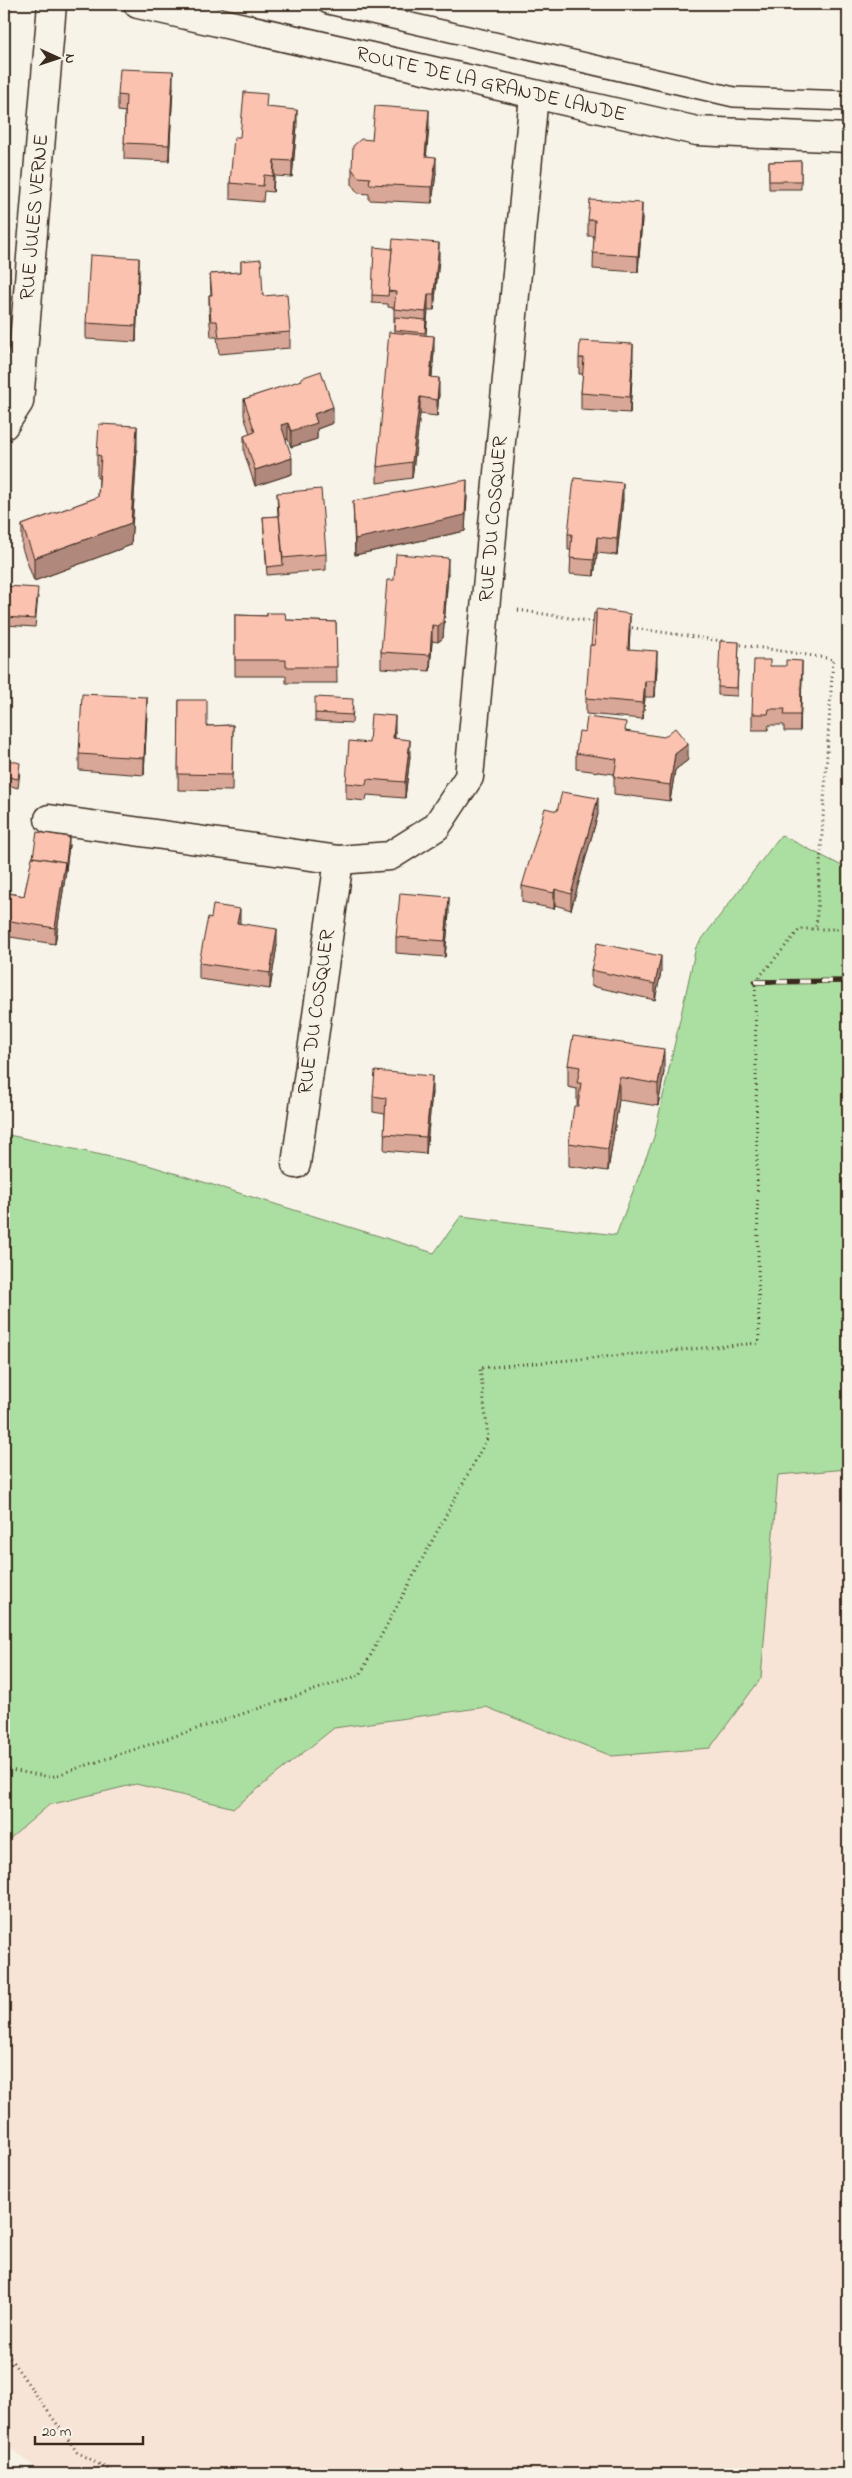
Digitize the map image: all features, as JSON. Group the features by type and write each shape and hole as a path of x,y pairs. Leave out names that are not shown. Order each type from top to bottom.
{"street":[{"name":"RUE JULES VERNE","path":"4,424 19,402 52,4"},
{"name":"ROUTE DE LA GRANDE LANDE","path":"138,4 697,131 848,138"},
{"name":"RUE DU COSQUER","path":"49,819 339,860 390,856 436,827 469,777 534,95"},
{"name":"RUE DU COSQUER","path":"296,1164 339,860"}],"lane":[{"path":"328,4 734,98 848,101"}],"path":[{"path":"486,604 601,623"},
{"path":"621,626 833,659 816,929"},
{"path":"4,1769 51,1777 360,1675 488,1437 480,1368 759,1343 755,982 800,928 848,929"},
{"path":"4,2350 77,2452 117,2474"}],"shaded area":[{"path":"848,1441 848,2474 43,2474 4,2443 4,1803"}],"green space":[{"path":"781,835 848,869 848,1469 778,1475 761,1678 710,1748 612,1756 486,1707 334,1728 234,1808 136,1784 49,1805 6,1842 4,1847 4,1134 148,1165 434,1253 461,1216 616,1235 654,1137 696,947"}],"building":[{"path":"120,69 173,71 169,145 124,143 126,96 118,95"},
{"path":"244,92 267,94 266,107 297,110 292,161 274,160 273,176 264,175 263,186 230,183 234,137 240,137"},
{"path":"375,106 429,110 425,156 436,157 432,187 369,184 370,178 358,177 352,169 353,146 361,139 372,140"},
{"path":"801,161 801,181 769,181 769,162"},
{"path":"590,200 642,203 638,256 593,253 595,220 588,220"},
{"path":"393,239 439,243 434,294 428,294 426,312 394,309 396,292 388,291"},
{"path":"374,247 392,249 388,296 372,295"},
{"path":"90,255 139,258 136,326 86,323"},
{"path":"261,259 263,296 287,294 290,332 219,338 217,321 211,321 209,295 212,295 210,274 241,272 241,261"},
{"path":"395,317 426,320 425,333 394,330"},
{"path":"389,332 434,336 430,377 439,378 437,400 420,397 412,462 377,467"},
{"path":"580,341 633,344 630,397 581,393 584,358 579,358"},
{"path":"321,371 333,407 314,414 317,423 291,431 288,423 281,425 292,458 255,470 244,436 255,432 244,399 302,380 301,378"},
{"path":"99,424 137,426 131,523 34,558 22,525 98,497 101,456 97,455"},
{"path":"574,478 623,483 617,539 597,537 594,560 570,558 572,534 568,534"},
{"path":"467,480 465,515 355,539 353,501"},
{"path":"321,489 326,554 283,558 277,493"},
{"path":"279,516 283,565 267,567 263,517"},
{"path":"396,554 448,558 443,622 438,626 432,625 430,655 381,652 387,580 394,580"},
{"path":"7,586 38,588 35,619 5,617"},
{"path":"596,609 630,614 628,649 657,651 655,681 645,681 643,703 586,698 590,645 595,645"},
{"path":"267,613 285,613 286,620 336,622 337,667 286,667 286,660 235,660 235,615 267,616"},
{"path":"594,613 596,613 595,645 591,645"},
{"path":"720,641 739,642 737,688 718,687"},
{"path":"754,660 770,660 770,666 786,666 786,660 802,661 800,715 784,715 785,709 769,709 768,714 752,714"},
{"path":"82,694 147,697 144,758 79,754"},
{"path":"315,697 353,699 352,715 315,713"},
{"path":"179,700 207,700 207,726 233,725 232,775 178,774"},
{"path":"371,714 395,716 393,738 410,740 405,782 367,779 366,785 346,783 349,741 369,743"},
{"path":"587,717 626,722 625,731 664,737 675,728 688,744 675,754 670,785 614,777 617,759 576,753 579,731 585,732"},
{"path":"4,759 20,763 18,779 4,776"},
{"path":"562,792 598,798 571,894 555,889 554,893 522,886 545,808 557,811"},
{"path":"37,832 69,837 65,870 65,862 33,857"},
{"path":"32,857 65,862 55,928 4,920 4,892 24,896"},
{"path":"400,893 449,897 445,941 396,937"},
{"path":"213,905 240,909 237,923 277,929 270,973 199,963 208,917 211,918"},
{"path":"597,943 661,956 655,984 591,970"},
{"path":"573,1036 664,1049 658,1084 619,1077 608,1149 569,1143 574,1106 578,1106 581,1083 577,1083 580,1067 568,1065"},
{"path":"375,1071 432,1076 426,1137 384,1134 386,1098 373,1096"}],"railway":[{"path":"755,982 848,981"}]}
